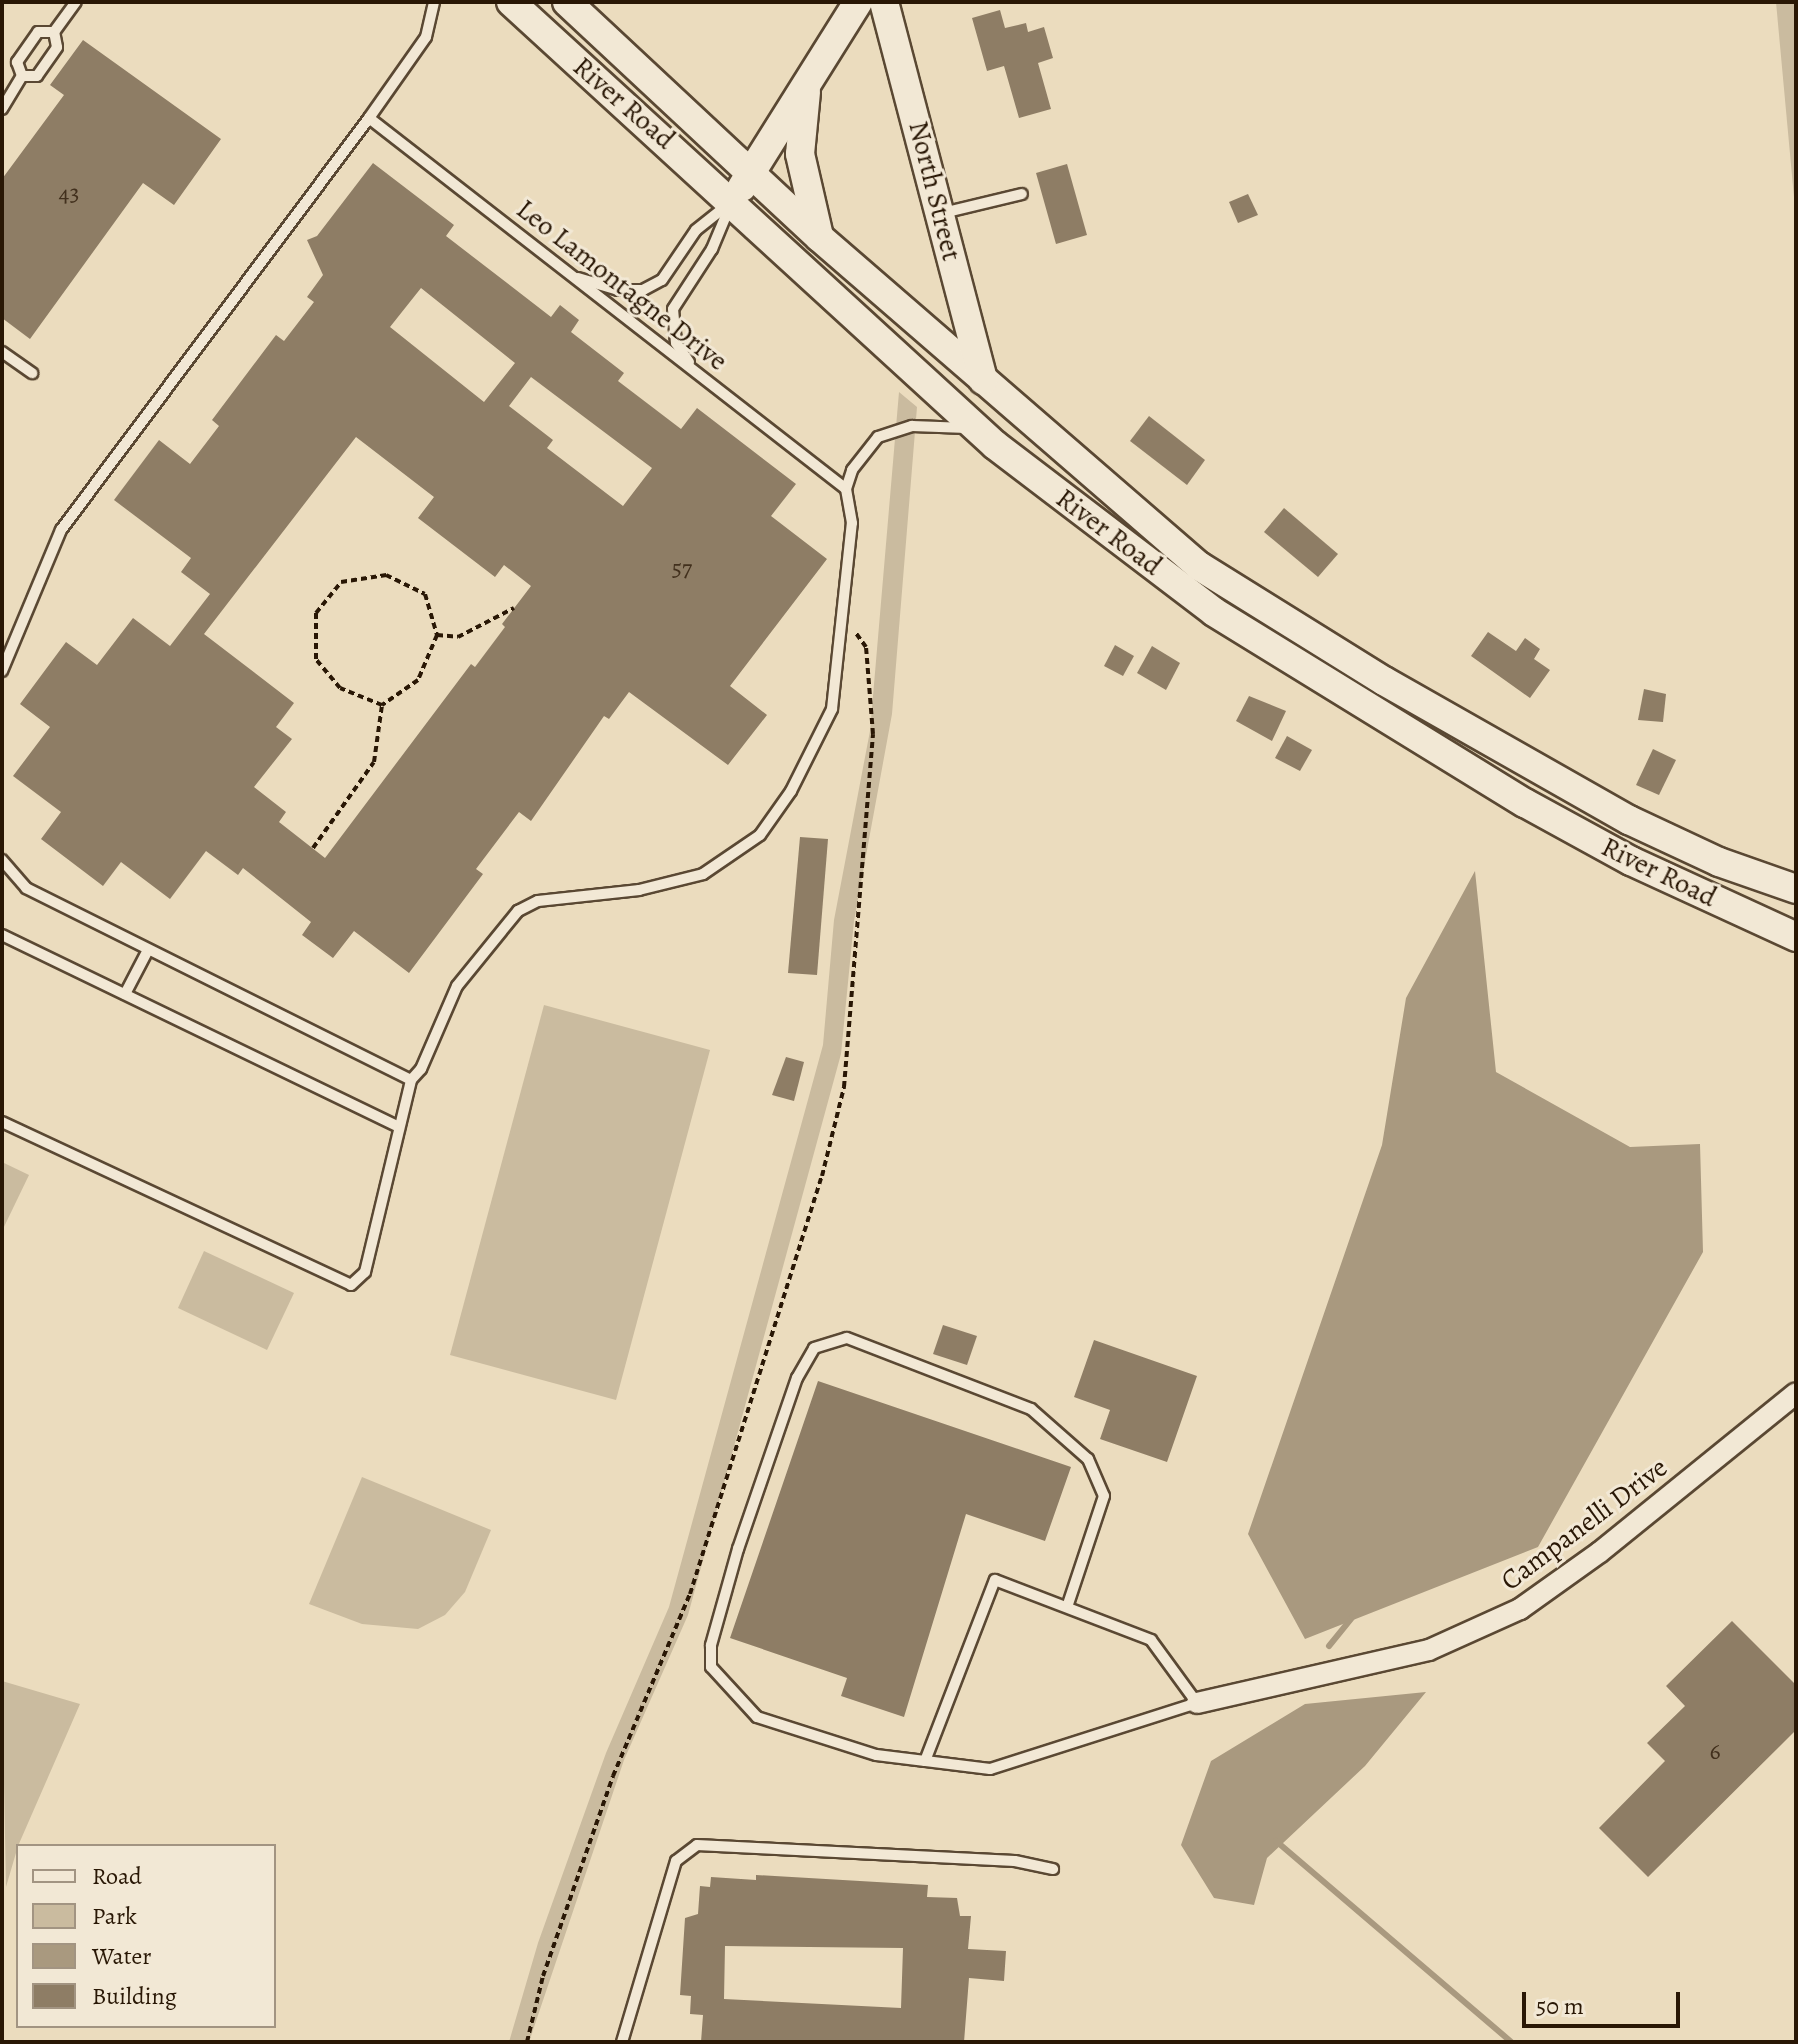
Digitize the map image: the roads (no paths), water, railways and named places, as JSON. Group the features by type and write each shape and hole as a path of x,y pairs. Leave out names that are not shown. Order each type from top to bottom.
{"main road":[{"name":"River Road","path":"511,2 978,429 1214,612 1369,710 1631,861 1796,937"},
{"name":"River Road","path":"567,2 819,237 1199,566 1274,615 1629,820 1719,862 1796,889"},
{"path":"731,202 807,87 858,2"},
{"name":"North Street","path":"884,2 983,381"},
{"path":"807,87 800,154 819,237"},
{"path":"1739,912 1772,913 1796,923"}],"street":[{"name":"Campanelli Drive","path":"1197,1703 1429,1650 1520,1609 1600,1552 1796,1393"}],"lane":[{"path":"22,76 37,76 57,47 54,32 76,2"},
{"path":"2,671 61,530 369,118 426,37 434,2"},
{"path":"22,76 17,62 38,32 54,32"},
{"path":"2,109 22,76"},
{"name":"Leo Lamontagne Drive","path":"369,118 846,489"},
{"path":"941,214 1022,194"},
{"path":"566,274 618,290 643,290 662,280 696,230 731,202"},
{"path":"694,371 676,343 673,309 712,249 731,202"},
{"path":"2,352 32,373"},
{"path":"2,1122 351,1285 365,1272 411,1080 421,1069 457,986 518,911 538,901 639,890 703,874 760,835 798,778 832,709 852,523 846,489 866,446 878,437 939,424 978,429"},
{"path":"2,860 26,888 411,1080"},
{"path":"2,935 399,1127"},
{"path":"125,994 148,950"},
{"path":"925,1761 995,1580 1151,1640 1197,1703 990,1769 876,1755 757,1717 711,1667 711,1645 738,1549 797,1378 814,1348 847,1338 1031,1409 1088,1459 1104,1496 1067,1607"},
{"path":"622,2042 676,1861 697,1845 1015,1861 1053,1869"}],"water":[{"path":"1475,871 1496,1072 1630,1147 1700,1144 1703,1252 1538,1547 1305,1639 1248,1534 1382,1145 1406,998"},
{"path":"1426,1692 1365,1766 1267,1858 1254,1905 1214,1898 1181,1845 1211,1761 1305,1704"}],"waterway":[{"path":"1329,1646 1352,1618"},
{"path":"1276,1841 1511,2042"}]}
